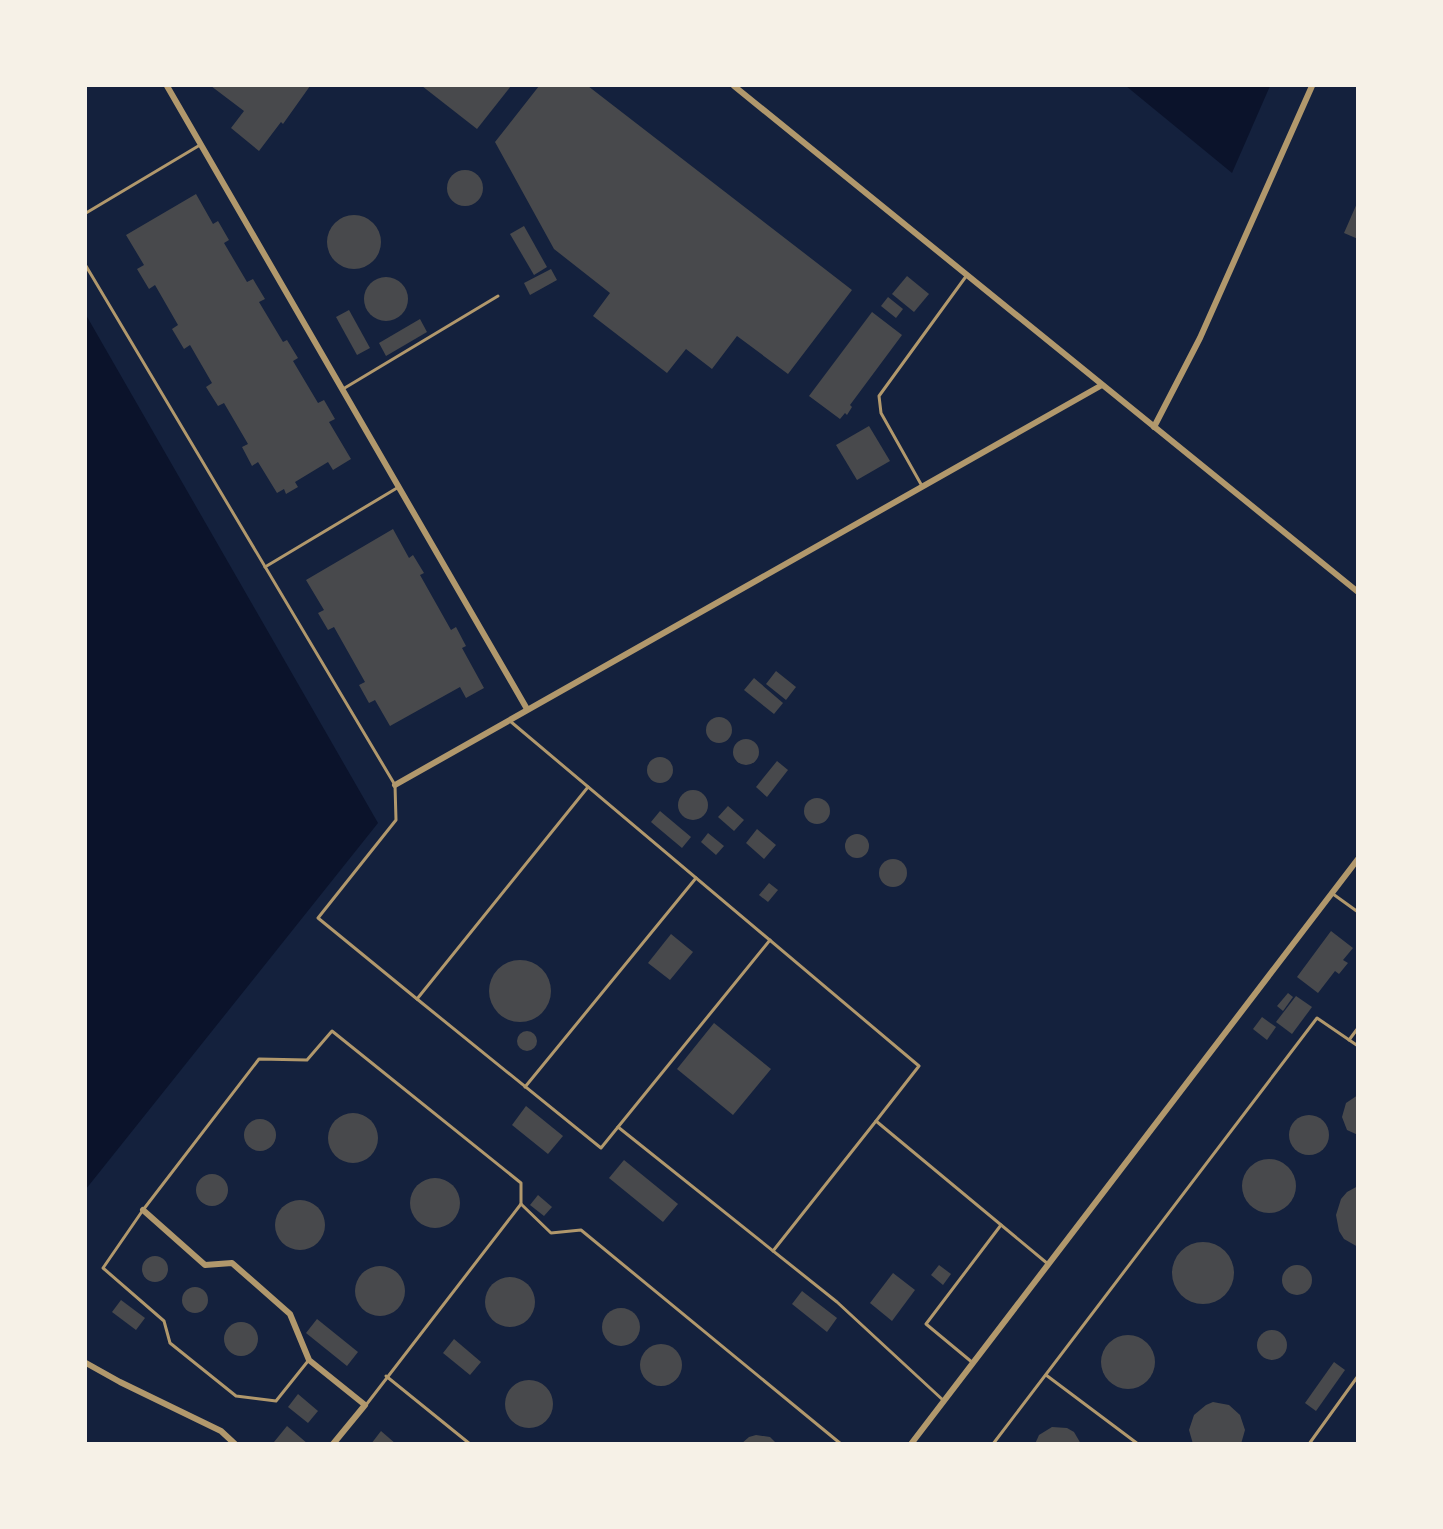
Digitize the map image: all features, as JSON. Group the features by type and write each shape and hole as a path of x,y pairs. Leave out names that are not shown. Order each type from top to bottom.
{"street":[{"path":"166,86 527,709"},
{"path":"734,86 1358,592"},
{"path":"1154,427 1200,338 1312,86"},
{"path":"395,785 1102,385"},
{"path":"911,1443 1358,859"},
{"path":"143,1210 205,1265 232,1263 290,1314 309,1360 365,1405 333,1443"},
{"path":"86,1363 221,1431 235,1443"}],"lane":[{"path":"86,213 200,145"},
{"path":"86,266 395,785 396,820 318,918 601,1148 770,940"},
{"path":"922,487 881,413 879,396 967,275"},
{"path":"342,389 498,296"},
{"path":"265,567 399,487"},
{"path":"508,720 919,1066 773,1251"},
{"path":"417,999 588,787"},
{"path":"525,1087 696,878"},
{"path":"1332,892 1358,912"},
{"path":"993,1443 1317,1018 1358,1046"},
{"path":"1349,1040 1358,1028"},
{"path":"309,1360 276,1401 236,1396 170,1343 164,1321 103,1268 143,1210 259,1059 307,1060 332,1031 522,1183 521,1204 365,1405"},
{"path":"876,1121 1048,1264"},
{"path":"618,1128 837,1302 944,1401"},
{"path":"521,1204 551,1233 581,1230 841,1443"},
{"path":"972,1363 926,1324 1001,1225"},
{"path":"1045,1375 1138,1443"},
{"path":"386,1376 470,1443"},
{"path":"1310,1443 1358,1376"}],"water":[{"path":"1126,86 1270,86 1232,173"},
{"path":"86,315 378,823 86,1189"}],"building":[{"path":"211,86 310,86 283,124 281,122 259,151 231,128 244,111"},
{"path":"422,86 511,86 477,129"},
{"path":"539,86 588,86 852,290 788,374 737,336 712,369 686,349 667,373 593,316 610,293 554,249 495,142"},
{"path":"465,170 478,175 483,188 478,201 465,206 452,201 447,188 452,175"},
{"path":"196,194 213,224 218,221 229,240 224,243 247,282 253,279 265,299 259,302 283,342 287,340 298,358 293,361 318,403 324,400 335,419 329,422 351,459 333,470 328,462 295,482 298,487 286,494 284,489 277,493 258,462 252,466 242,447 248,444 224,403 218,406 206,387 212,383 190,345 184,349 172,329 178,325 155,285 149,289 137,269 144,265 126,235"},
{"path":"1358,201 1358,239 1344,233"},
{"path":"349,215 359,215 369,219 377,227 381,242 377,257 369,265 359,269 349,269 339,265 331,257 327,247 327,237 331,227 339,219"},
{"path":"524,226 547,267 534,275 510,234"},
{"path":"551,269 557,280 530,295 524,283"},
{"path":"907,276 929,294 914,312 892,294"},
{"path":"386,277 395,278 402,283 407,290 407,308 402,315 395,320 386,321 377,320 370,315 365,308 364,299 365,290 370,283 377,278"},
{"path":"888,297 903,309 896,318 881,306"},
{"path":"349,310 370,348 357,355 336,317"},
{"path":"872,312 902,335 850,405 852,407 847,415 845,413 840,419 809,396"},
{"path":"420,319 427,332 386,356 379,343"},
{"path":"869,426 890,461 857,480 836,445"},
{"path":"393,529 409,558 413,555 424,573 420,575 451,630 456,627 466,646 462,648 484,688 466,698 460,687 390,726 375,700 369,703 359,685 365,682 334,627 328,630 318,613 324,610 306,580"},
{"path":"776,671 796,687 786,700 766,684"},
{"path":"754,678 783,703 774,714 744,690"},
{"path":"719,717 728,721 732,730 728,739 719,743 710,739 706,730 710,721"},
{"path":"746,739 755,743 759,752 755,761 746,765 737,761 733,752 737,743"},
{"path":"660,757 669,761 673,770 669,779 660,783 651,779 647,770 651,761"},
{"path":"777,761 788,770 767,797 756,787"},
{"path":"693,790 704,794 708,805 704,816 693,820 682,816 678,805 682,794"},
{"path":"817,798 826,802 830,811 826,820 817,824 808,820 804,811 808,802"},
{"path":"728,806 744,820 734,831 718,817"},
{"path":"660,811 691,837 682,848 651,822"},
{"path":"757,829 776,845 764,859 746,843"},
{"path":"708,833 724,846 716,855 701,842"},
{"path":"857,834 865,838 869,846 865,854 857,858 849,854 845,846 849,838"},
{"path":"893,859 903,863 907,873 903,883 893,887 883,883 879,873 883,863"},
{"path":"769,883 778,890 768,902 759,895"},
{"path":"1331,931 1353,948 1343,960 1348,963 1339,974 1335,971 1318,993 1297,977"},
{"path":"671,934 693,952 670,980 648,963"},
{"path":"520,960 537,965 542,969 546,974 551,991 546,1008 542,1013 537,1017 520,1022 503,1017 498,1013 494,1008 489,991 494,974 498,969 503,965"},
{"path":"1288,993 1293,997 1283,1011 1277,1006"},
{"path":"1296,996 1312,1007 1292,1034 1276,1022"},
{"path":"1262,1017 1276,1027 1267,1040 1253,1029"},
{"path":"714,1023 771,1069 733,1115 677,1069"},
{"path":"527,1031 534,1034 537,1041 534,1048 527,1051 520,1048 517,1041 520,1034"},
{"path":"1358,1095 1358,1135 1347,1130 1342,1117 1346,1103"},
{"path":"526,1106 563,1136 548,1154 512,1125"},
{"path":"348,1113 358,1113 371,1120 378,1133 378,1143 371,1156 358,1163 348,1163 339,1159 332,1152 328,1143 328,1133 332,1124 339,1117"},
{"path":"1309,1115 1323,1121 1329,1135 1323,1149 1309,1155 1295,1149 1289,1135 1295,1121"},
{"path":"260,1119 271,1124 276,1135 271,1146 260,1151 249,1146 244,1135 249,1124"},
{"path":"1264,1159 1274,1159 1284,1163 1292,1171 1296,1186 1292,1201 1284,1209 1274,1213 1264,1213 1254,1209 1246,1201 1242,1191 1242,1181 1246,1171 1254,1163"},
{"path":"624,1160 678,1204 663,1222 609,1178"},
{"path":"212,1174 224,1178 228,1190 224,1202 212,1206 200,1202 196,1190 200,1178"},
{"path":"430,1178 440,1178 453,1185 460,1198 460,1208 453,1221 440,1228 430,1228 421,1224 414,1217 410,1208 410,1198 414,1189 421,1182"},
{"path":"1358,1186 1358,1247 1344,1239 1339,1231 1336,1215 1341,1199 1347,1192"},
{"path":"538,1195 552,1207 544,1216 530,1205"},
{"path":"295,1200 305,1200 318,1207 325,1220 325,1230 318,1243 305,1250 295,1250 286,1246 279,1239 275,1230 275,1220 279,1211 286,1204"},
{"path":"1197,1242 1209,1242 1225,1251 1232,1261 1234,1273 1232,1285 1225,1295 1209,1304 1197,1304 1186,1299 1177,1290 1172,1279 1172,1267 1177,1256 1186,1247"},
{"path":"155,1256 164,1260 168,1269 164,1278 155,1282 146,1278 142,1269 146,1260"},
{"path":"939,1265 951,1274 943,1285 931,1275"},
{"path":"1297,1265 1308,1269 1312,1280 1308,1291 1297,1295 1286,1291 1282,1280 1286,1269"},
{"path":"375,1266 385,1266 398,1273 405,1286 405,1296 398,1309 385,1316 375,1316 366,1312 359,1305 355,1296 355,1286 359,1277 366,1270"},
{"path":"893,1273 915,1290 892,1321 870,1303"},
{"path":"505,1277 515,1277 528,1284 535,1297 535,1307 528,1320 515,1327 505,1327 496,1323 489,1316 485,1307 485,1297 489,1288 496,1281"},
{"path":"195,1287 204,1291 208,1300 204,1309 195,1313 186,1309 182,1300 186,1291"},
{"path":"802,1291 837,1318 827,1332 792,1304"},
{"path":"121,1300 145,1318 136,1330 112,1312"},
{"path":"621,1308 635,1313 640,1327 635,1341 621,1346 607,1341 602,1327 607,1313"},
{"path":"317,1319 358,1352 347,1366 306,1333"},
{"path":"241,1322 253,1327 258,1339 253,1351 241,1356 229,1351 224,1339 229,1327"},
{"path":"1272,1330 1283,1334 1287,1345 1283,1356 1272,1360 1261,1356 1257,1345 1261,1334"},
{"path":"1123,1335 1133,1335 1143,1339 1151,1347 1155,1362 1151,1377 1143,1385 1133,1389 1123,1389 1113,1385 1105,1377 1101,1367 1101,1357 1105,1347 1113,1339"},
{"path":"454,1339 481,1362 470,1375 443,1353"},
{"path":"661,1344 669,1345 676,1350 681,1357 681,1373 676,1380 669,1385 661,1386 653,1385 646,1380 641,1373 640,1365 641,1357 646,1350 653,1345"},
{"path":"1334,1362 1345,1370 1316,1411 1305,1403"},
{"path":"524,1380 534,1380 546,1387 553,1399 553,1409 546,1421 534,1428 524,1428 509,1417 505,1409 505,1399 516,1384"},
{"path":"298,1394 318,1411 308,1423 288,1407"},
{"path":"1213,1402 1229,1405 1240,1415 1245,1430 1241,1444 1193,1444 1189,1430 1194,1415"},
{"path":"287,1426 308,1444 276,1444 274,1442"},
{"path":"1052,1427 1067,1428 1074,1432 1081,1444 1035,1444 1039,1435"},
{"path":"381,1431 396,1444 371,1444"},
{"path":"756,1435 770,1437 777,1444 741,1444 749,1437"}]}
